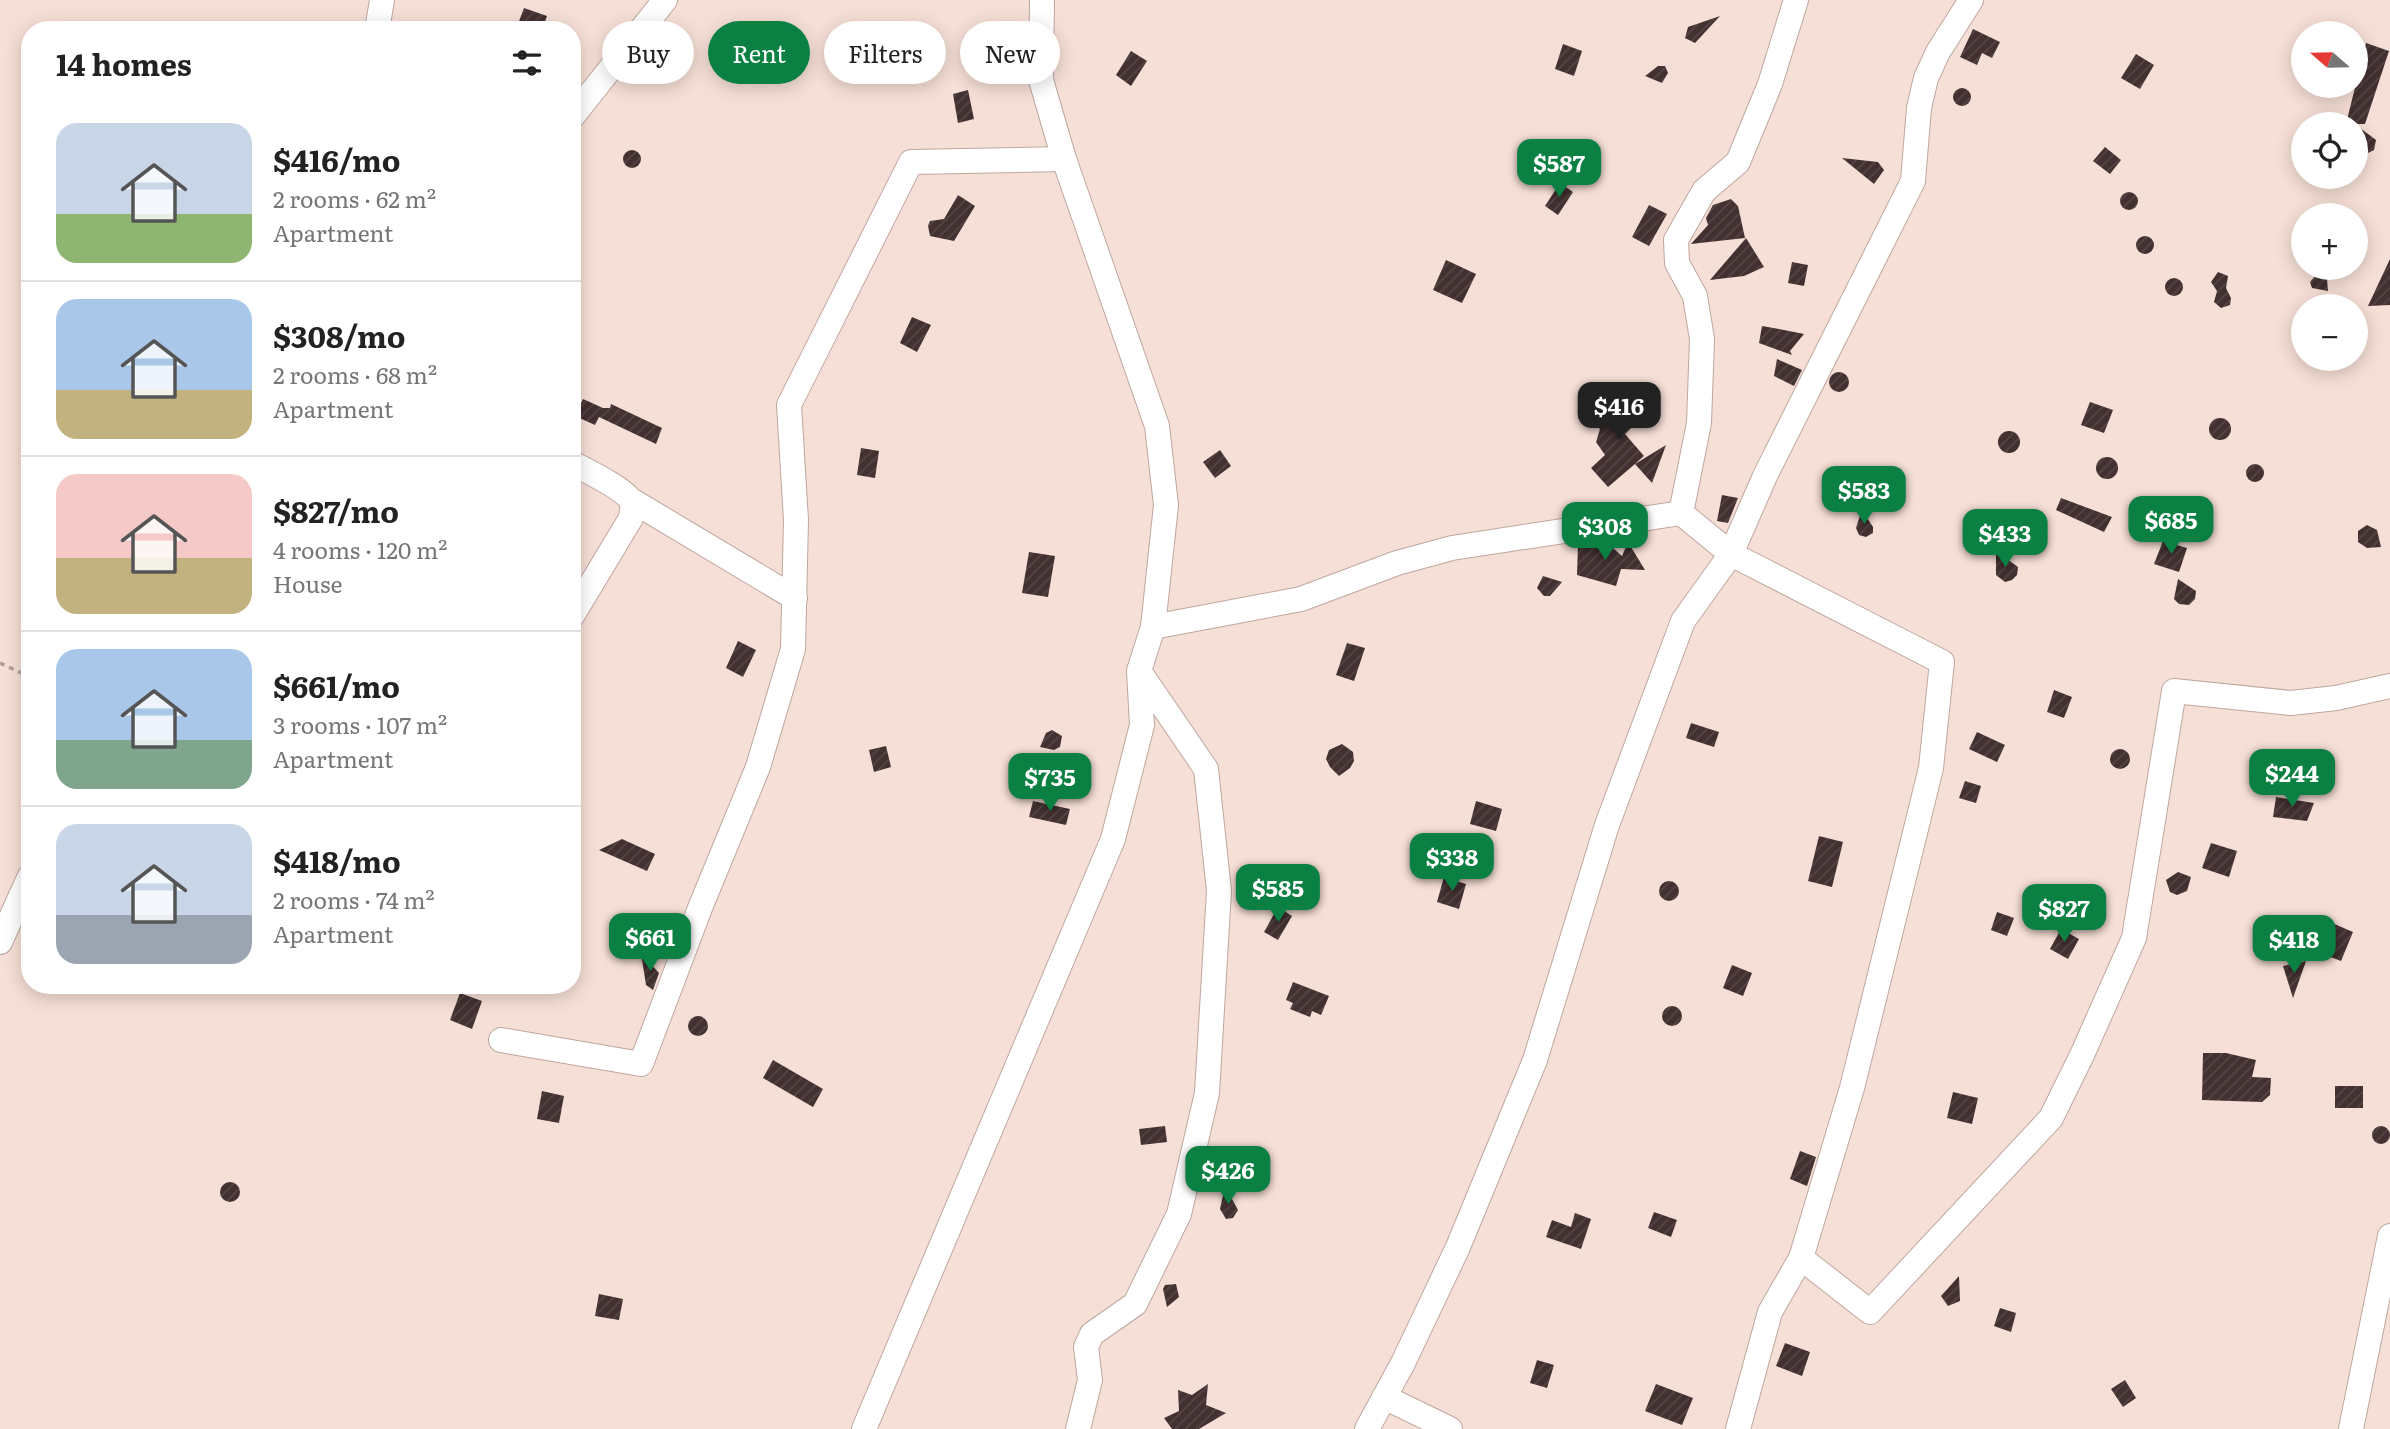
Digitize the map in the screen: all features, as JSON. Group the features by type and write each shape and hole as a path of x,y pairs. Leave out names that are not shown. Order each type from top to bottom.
{"street":[{"path":"378,21 382,0"},
{"path":"581,106 665,0"},
{"path":"864,1429 1113,839 1142,725 1139,671 1153,627 1166,505 1157,426 1064,159 1041,80 1042,0"},
{"path":"1681,513 1699,424 1702,339 1695,296 1677,263 1676,240 1704,191 1738,162 1770,84 1796,0"},
{"path":"1367,1429 1458,1247 1535,1060 1607,825 1683,621 1731,554 1765,476 1913,181 1919,108 1926,78 1938,52 1971,0"},
{"path":"501,1040 641,1064 758,767 793,649 796,520 789,405 911,162 1064,159"},
{"path":"581,469 795,598"},
{"path":"581,601 631,518 631,500"},
{"path":"1153,627 1301,599 1398,564 1452,548 1681,513 1731,554 1942,662 1931,768 1852,1088 1801,1258 1770,1312 1738,1429"},
{"path":"1078,1429 1090,1380 1086,1347 1092,1334 1135,1304 1180,1214 1207,1093 1219,891 1206,769 1139,671"},
{"path":"1801,1258 1870,1312 2051,1118 2134,938 2174,691 2291,702 2336,698 2390,687"},
{"path":"0,942 21,896"},
{"path":"2351,1429 2390,1236"},
{"path":"1384,1397 1450,1429"}],"path":[{"path":"0,663 21,673"}],"building":[{"path":"524,8 547,16 545,21 519,21"},
{"path":"1720,16 1695,43 1685,38 1688,27"},
{"path":"1973,29 2000,42 1992,58 1982,53 1977,65 1960,57"},
{"path":"1563,44 1582,51 1574,76 1555,69"},
{"path":"2368,44 2389,51 2368,115 2368,112 2349,112 2352,98 2368,98"},
{"path":"1131,51 1147,61 1131,86 1116,75"},
{"path":"2136,54 2154,65 2140,89 2121,78"},
{"path":"1658,66 1665,66 1668,73 1662,83 1645,76"},
{"path":"1962,88 1968,91 1971,97 1968,103 1962,106 1956,103 1953,97 1956,91"},
{"path":"968,90 974,119 958,123 953,94"},
{"path":"2368,134 2376,140 2374,150 2368,153"},
{"path":"2105,147 2121,160 2110,174 2093,161"},
{"path":"632,150 639,152 639,166 632,168 625,166 623,159 625,152"},
{"path":"1842,158 1878,162 1884,170 1874,184"},
{"path":"1560,183 1573,192 1558,215 1545,206"},
{"path":"2129,192 2135,195 2138,201 2135,207 2129,210 2123,207 2120,201 2123,195"},
{"path":"958,195 975,206 954,241 930,236 930,221 944,219"},
{"path":"1731,199 1738,206 1745,238 1691,244 1708,225 1706,218 1713,205"},
{"path":"1649,205 1667,214 1649,246 1632,237"},
{"path":"2145,236 2151,239 2154,245 2151,251 2145,254 2139,251 2136,245 2139,239"},
{"path":"1746,238 1764,267 1744,276 1710,280"},
{"path":"2390,259 2390,305 2368,306"},
{"path":"1446,260 1476,274 1462,303 1433,290"},
{"path":"1792,262 1808,265 1804,286 1788,283"},
{"path":"2218,272 2228,276 2226,288 2231,298 2230,305 2221,308 2214,302 2217,291 2211,282"},
{"path":"2174,278 2180,281 2183,287 2180,293 2174,296 2168,293 2165,287 2168,281"},
{"path":"2327,280 2328,291 2312,288 2310,282"},
{"path":"912,317 931,325 917,352 900,343"},
{"path":"1762,326 1804,334 1790,351 1792,355 1759,343"},
{"path":"1777,359 1802,370 1794,386 1774,376"},
{"path":"1839,372 1846,375 1849,382 1846,389 1839,392 1832,389 1829,382 1832,375"},
{"path":"1606,389 1640,419 1625,434 1644,456 1608,487 1591,468 1605,455 1596,442 1600,429 1577,411 1602,406"},
{"path":"583,399 603,408 610,408 611,404 662,428 656,444 599,417 595,425 581,419"},
{"path":"2090,402 2113,410 2104,433 2081,425"},
{"path":"2220,418 2228,421 2231,429 2228,437 2220,440 2212,437 2209,429 2212,421"},
{"path":"2009,431 2017,434 2020,442 2017,450 2009,453 2001,450 1998,442 2001,434"},
{"path":"1666,445 1652,483 1635,464"},
{"path":"861,448 879,451 875,478 857,475"},
{"path":"1220,450 1231,466 1215,478 1203,462"},
{"path":"2103,457 2111,457 2118,464 2118,472 2111,479 2103,479 2096,472 2096,464"},
{"path":"2255,464 2261,467 2264,473 2261,479 2255,482 2249,479 2246,473 2249,467"},
{"path":"1722,495 1738,498 1728,523 1717,521"},
{"path":"2061,498 2112,517 2104,532 2056,510"},
{"path":"1862,510 1873,527 1873,533 1866,537 1859,535 1856,528"},
{"path":"2367,525 2377,530 2381,547 2367,548 2358,542 2358,531"},
{"path":"1604,540 1622,556 1628,542 1645,570 1621,569 1616,586 1577,575 1578,544"},
{"path":"2163,541 2187,548 2179,572 2154,564"},
{"path":"1996,551 2018,567 2017,575 2012,580 2005,582 1996,575"},
{"path":"1029,552 1055,556 1048,597 1022,593"},
{"path":"1543,576 1562,582 1550,596 1544,596 1537,588"},
{"path":"2178,579 2196,591 2195,599 2189,605 2179,604 2174,599"},
{"path":"738,641 756,650 743,677 726,668"},
{"path":"1347,643 1365,648 1354,681 1336,675"},
{"path":"2054,690 2072,697 2064,718 2047,712"},
{"path":"1691,723 1719,732 1714,747 1686,738"},
{"path":"1052,730 1062,736 1060,747 1054,750 1040,747 1046,733"},
{"path":"1977,732 2005,745 1997,762 1969,749"},
{"path":"1342,744 1353,752 1354,761 1350,768 1339,776 1326,759 1329,750"},
{"path":"886,746 891,767 874,772 869,750"},
{"path":"2120,749 2127,752 2130,759 2127,766 2120,769 2113,766 2110,759 2113,752"},
{"path":"1965,781 1981,786 1976,803 1959,798"},
{"path":"2276,797 2314,803 2307,821 2273,817"},
{"path":"1033,801 1070,809 1066,825 1029,817"},
{"path":"1476,801 1502,809 1496,831 1470,824"},
{"path":"1819,836 1843,842 1832,887 1808,881"},
{"path":"622,839 655,854 647,871 599,850"},
{"path":"2211,843 2237,851 2229,877 2202,868"},
{"path":"2178,872 2191,877 2187,891 2177,895 2170,892 2166,880"},
{"path":"1444,877 1466,884 1459,909 1437,902"},
{"path":"1665,881 1673,881 1679,891 1673,901 1665,901 1659,895 1659,887"},
{"path":"1278,907 1292,916 1278,940 1264,932"},
{"path":"1997,912 2014,918 2007,936 1991,930"},
{"path":"2332,923 2353,932 2341,961 2320,953"},
{"path":"2061,929 2079,939 2068,959 2050,949"},
{"path":"641,953 659,973 653,990 646,985"},
{"path":"2306,961 2293,998 2283,966"},
{"path":"1732,965 1752,973 1743,996 1723,988"},
{"path":"1293,982 1329,996 1321,1015 1312,1011 1310,1017 1290,1009 1293,1003 1286,1000"},
{"path":"460,994 482,1001 472,1029 450,1020"},
{"path":"1668,1006 1676,1006 1682,1016 1676,1026 1668,1026 1662,1020 1662,1012"},
{"path":"698,1016 705,1019 708,1026 705,1033 698,1036 691,1033 688,1026 691,1019"},
{"path":"2203,1053 2226,1053 2256,1060 2252,1077 2271,1078 2270,1095 2262,1102 2202,1100"},
{"path":"773,1060 823,1089 813,1107 763,1078"},
{"path":"2335,1086 2363,1086 2363,1108 2335,1108"},
{"path":"542,1091 564,1096 559,1123 537,1119"},
{"path":"1953,1092 1978,1098 1972,1124 1947,1118"},
{"path":"1165,1126 1167,1142 1141,1145 1139,1129"},
{"path":"2381,1126 2387,1129 2390,1135 2387,1141 2381,1144 2375,1141 2372,1135 2375,1129"},
{"path":"1800,1151 1816,1157 1807,1186 1790,1179"},
{"path":"230,1182 237,1185 240,1192 237,1199 230,1202 223,1199 220,1192 223,1185"},
{"path":"1225,1186 1238,1210 1233,1218 1226,1219 1220,1209"},
{"path":"1654,1212 1677,1220 1671,1237 1648,1228"},
{"path":"1575,1213 1591,1219 1581,1249 1546,1237 1552,1220 1571,1227"},
{"path":"1959,1276 1960,1301 1948,1306 1941,1296"},
{"path":"1176,1284 1179,1297 1167,1307 1163,1289 1165,1285"},
{"path":"599,1294 623,1299 619,1320 595,1316"},
{"path":"2000,1308 2016,1313 2011,1332 1994,1326"},
{"path":"1785,1343 1810,1352 1802,1376 1776,1366"},
{"path":"1537,1360 1554,1365 1547,1388 1530,1383"},
{"path":"2125,1380 2136,1398 2123,1407 2111,1389"},
{"path":"1208,1384 1206,1405 1226,1413 1199,1429 1172,1429 1164,1418 1179,1411 1178,1390 1192,1395"},
{"path":"1656,1384 1693,1398 1682,1425 1645,1411"}]}
